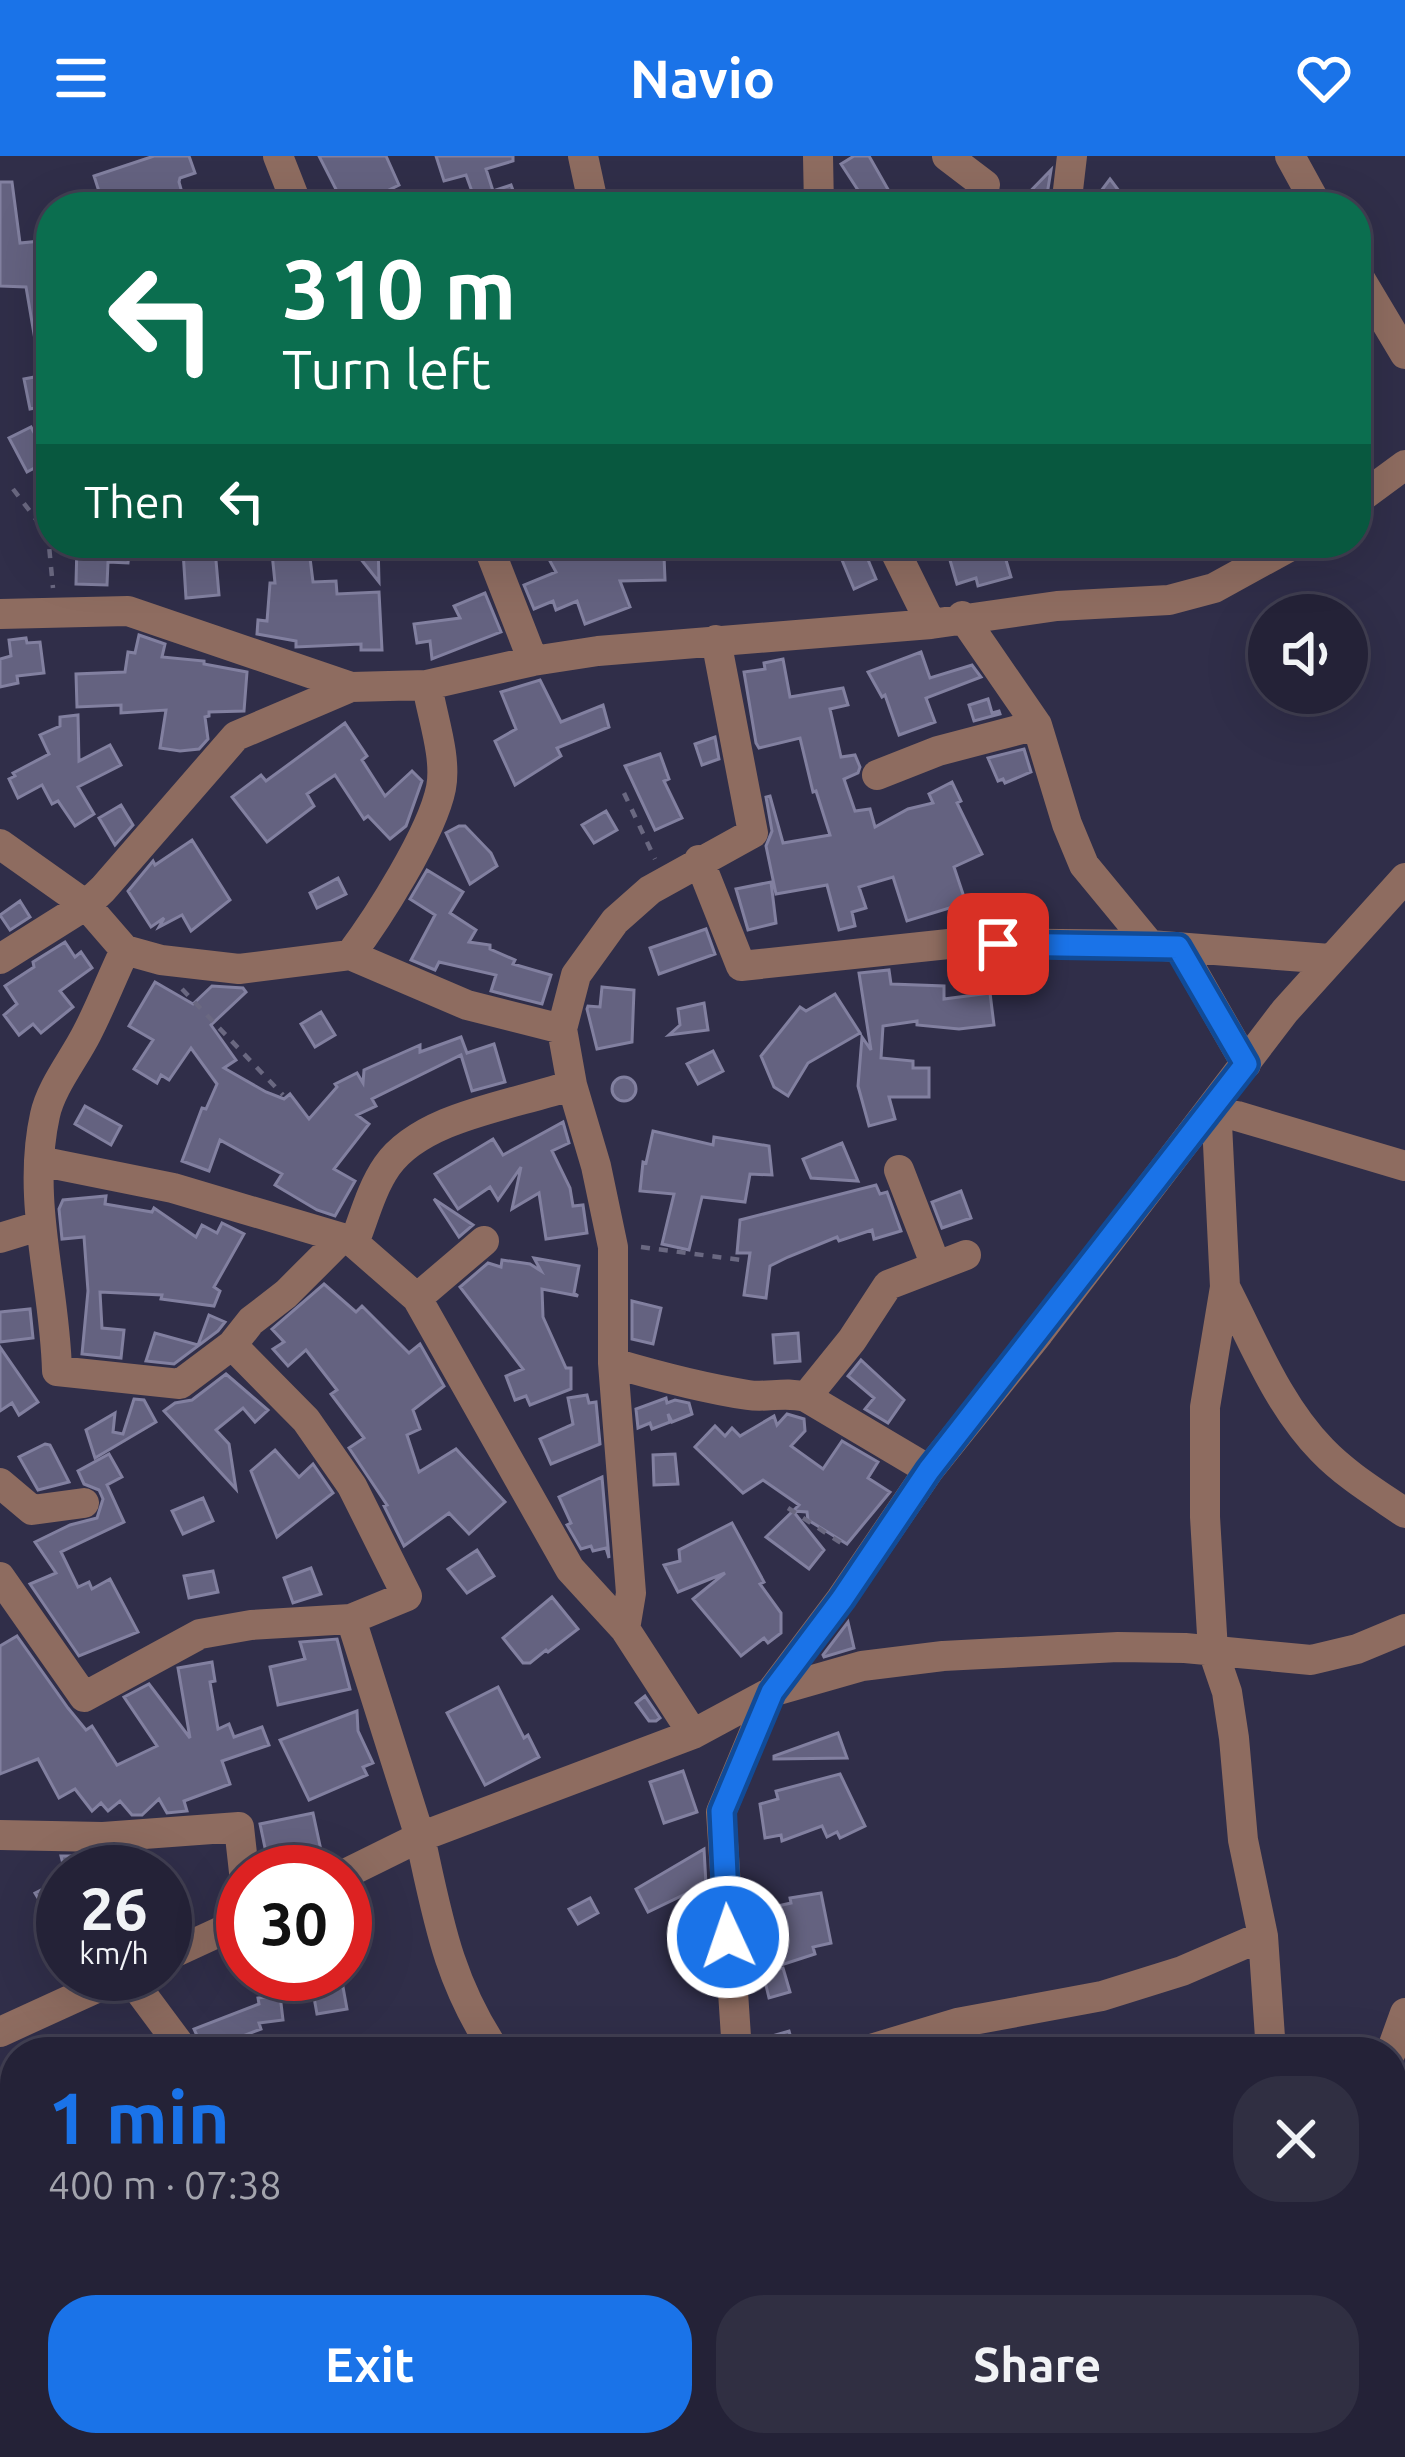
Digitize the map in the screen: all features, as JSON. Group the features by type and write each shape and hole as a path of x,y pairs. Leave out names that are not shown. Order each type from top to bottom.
{"street":[{"path":"278,156 292,192"},
{"path":"583,156 591,192"},
{"path":"818,156 819,192"},
{"path":"947,156 985,184"},
{"path":"1068,192 1072,156"},
{"path":"1290,156 1310,192"},
{"path":"1371,297 1405,354"},
{"path":"1371,490 1405,465"},
{"path":"493,558 533,661"},
{"path":"898,558 931,624"},
{"path":"0,614 128,611 351,687 427,685 533,661 716,640 1169,600 1214,588 1269,558"},
{"path":"962,616 1037,725 1084,865 1116,909 1164,946 1246,1064"},
{"path":"626,1629 631,1593 613,1363 612,1243 562,1029 576,975 615,921 666,880 753,832 716,640"},
{"path":"350,955 403,873 441,790 427,685"},
{"path":"0,959 86,904 184,800 236,736 351,687"},
{"path":"877,776 938,752 1037,725"},
{"path":"0,844 86,904 125,950 161,960 239,969 350,955 467,1005 562,1029"},
{"path":"699,860 741,966 958,944 1164,946 1330,959"},
{"path":"736,2037 722,1811 772,1692 929,1470 1330,959 1405,878"},
{"path":"125,950 45,1110 39,1226 49,1268 57,1370 180,1384 232,1345 251,1321 348,1241 390,1161 458,1118 572,1085"},
{"path":"1216,1108 1405,1166"},
{"path":"1216,1108 1225,1287 1205,1407 1205,1517 1214,1651 1227,1692 1243,1840 1262,1936 1270,2037"},
{"path":"39,1161 173,1188 348,1241 417,1298 569,1569 626,1629 693,1734"},
{"path":"899,1171 936,1266"},
{"path":"0,1238 39,1226"},
{"path":"417,1298 484,1241"},
{"path":"806,1397 888,1285 966,1255"},
{"path":"1225,1287 1279,1394 1303,1427 1346,1472 1405,1513"},
{"path":"0,1576 84,1697 200,1634 250,1625 351,1618 407,1596 352,1486 306,1420 232,1345"},
{"path":"613,1363 755,1396 789,1392 806,1397 929,1470"},
{"path":"0,1483 32,1510 84,1503"},
{"path":"351,1618 420,1837 446,1957 488,2037"},
{"path":"372,1861 420,1837 693,1734 772,1692 862,1666 943,1656 1118,1647 1311,1660 1357,1649 1405,1629"},
{"path":"0,1835 103,1838 239,1827 241,1845"},
{"path":"911,2037 957,2023 1102,1996 1182,1971 1262,1936"},
{"path":"0,2032 127,1974 174,2037"}],"path":[{"path":"13,489 36,519"},
{"path":"50,558 56,611"},
{"path":"624,793 666,880"},
{"path":"161,960 189,998 283,1095"},
{"path":"612,1243 741,1259"},
{"path":"788,1508 867,1560"}],"building":[{"path":"154,156 189,156 195,173 180,178 182,192 99,192 94,176"},
{"path":"319,156 386,156 399,185 385,192 337,192"},
{"path":"436,156 513,156 513,161 486,169 493,191 511,185 514,192 472,192 466,175 444,181"},
{"path":"854,156 869,156 889,192 859,192 841,164"},
{"path":"1051,170 1047,192 1030,192"},
{"path":"1110,179 1120,192 1100,192"},
{"path":"0,182 12,182 20,243 36,241 36,346 26,287 0,286"},
{"path":"36,377 36,408 30,409 24,379"},
{"path":"31,427 36,436 36,467 27,472 9,438"},
{"path":"77,558 128,558 128,563 108,562 107,585 76,584"},
{"path":"183,558 216,558 219,595 186,598"},
{"path":"272,558 310,558 313,582 336,581 337,594 379,592 382,650 361,650 361,644 296,647 296,641 257,634 258,620 267,621 270,583 275,583"},
{"path":"360,558 378,558 379,582"},
{"path":"548,558 664,558 665,580 620,581 630,607 585,624 577,601 556,610 553,601 534,609 524,585 556,572"},
{"path":"867,558 876,579 854,589 842,560"},
{"path":"949,558 1005,558 1011,577 978,586 976,578 957,584"},
{"path":"485,593 501,632 432,659 430,641 417,643 414,624 460,618 454,606"},
{"path":"139,635 165,644 162,657 247,672 244,711 209,712 205,717 208,739 199,749 180,751 160,748 166,710 121,713 121,705 77,707 76,674 125,672 128,652 135,653"},
{"path":"26,638 27,643 40,642 44,673 17,676 18,683 0,687 0,659 11,656 9,640"},
{"path":"921,652 930,678 972,665 981,677 926,698 935,722 899,735 885,695 882,697 868,672"},
{"path":"783,659 790,697 843,688 848,705 830,709 841,757 855,755 860,767 844,779 855,811 870,809 875,827 908,809 933,803 929,794 952,782 982,854 954,867 966,903 907,921 893,877 859,887 866,908 852,912 855,926 839,930 827,885 776,894 766,846 772,831 766,797 770,796 783,843 830,835 800,738 759,748 756,743 744,672 765,669 764,663"},
{"path":"540,680 561,722 603,705 609,727 557,748 561,756 515,785 495,741 516,729 501,692"},
{"path":"988,699 992,713 1000,714 974,721 969,705"},
{"path":"78,715 79,761 110,745 121,765 78,787 94,814 75,826 58,801 52,804 42,785 18,798 9,779 49,754 40,735 60,726 60,717"},
{"path":"345,723 385,796 412,771 422,781 406,826 390,839 368,816 364,819 335,775 307,794 314,806 267,842 232,797 261,775 266,781"},
{"path":"715,737 719,759 702,765 695,744"},
{"path":"1024,749 1031,772 1005,783 998,781 988,758"},
{"path":"660,754 669,779 664,781 682,818 655,830 625,766"},
{"path":"121,805 133,825 115,845 99,818"},
{"path":"606,811 617,830 594,843 582,825"},
{"path":"465,826 491,853 497,866 470,884 446,833"},
{"path":"192,840 230,900 191,931 182,915 159,927 164,918 151,927 128,891 153,861 155,865"},
{"path":"427,870 463,892 450,913 476,930 469,942 490,945 515,960 513,964 551,975 542,1004 491,991 496,975 439,962 435,970 411,960 435,915 410,899"},
{"path":"338,878 346,894 317,908 310,893"},
{"path":"771,882 776,923 748,930 736,889"},
{"path":"20,901 30,917 10,930 0,915"},
{"path":"706,929 715,954 659,974 650,948"},
{"path":"65,942 75,957 81,952 92,968 60,991 73,1007 41,1033 33,1024 19,1035 4,1015 17,1004 5,986"},
{"path":"889,970 891,984 944,986 944,999 990,993 994,1025 959,1029 917,1025 917,1021 883,1026 881,1058 929,1068 929,1097 889,1097 895,1119 869,1126 858,1086 862,1037 871,1050 859,973"},
{"path":"155,982 193,1004 212,986 243,988 246,992 211,1025 236,1060 224,1068 266,1092 284,1099 290,1094 309,1119 335,1084 357,1073 363,1083 364,1070 420,1045 420,1052 461,1037 467,1053 494,1044 505,1082 472,1091 461,1055 372,1099 376,1106 357,1115 369,1124 334,1169 355,1181 335,1216 275,1185 282,1174 220,1140 209,1171 182,1161 202,1108 206,1109 217,1084 191,1048 169,1080 161,1075 157,1083 134,1069 153,1040 129,1026"},
{"path":"602,987 634,990 632,1042 597,1049 587,1009 600,1007"},
{"path":"835,994 860,1033 808,1063 788,1096 774,1087 761,1056 800,1007 806,1011"},
{"path":"704,1003 708,1030 669,1035 680,1025 678,1009"},
{"path":"321,1012 335,1035 315,1047 301,1024"},
{"path":"713,1051 723,1071 698,1084 687,1064"},
{"path":"624,1077 636,1089 624,1101 612,1089"},
{"path":"85,1106 121,1126 111,1145 75,1124"},
{"path":"563,1122 569,1143 552,1151 570,1188 573,1206 583,1205 587,1233 546,1239 539,1193 512,1209 521,1167 498,1200 490,1187 458,1209 435,1174 493,1139 503,1155"},
{"path":"653,1131 713,1145 714,1137 769,1146 772,1175 750,1174 745,1202 702,1197 689,1250 662,1244 674,1194 640,1191"},
{"path":"842,1143 858,1181 811,1178 803,1159"},
{"path":"876,1185 880,1194 887,1192 901,1231 874,1239 872,1230 839,1241 837,1237 770,1266 766,1298 744,1295 750,1253 737,1253 740,1220"},
{"path":"961,1191 971,1218 942,1228 932,1202"},
{"path":"106,1196 105,1204 152,1212 154,1208 196,1237 202,1225 217,1233 222,1223 244,1234 214,1287 220,1291 214,1306 161,1299 162,1295 100,1292 102,1328 124,1330 121,1358 82,1354 88,1291 84,1237 62,1239 59,1209 63,1200"},
{"path":"434,1199 473,1225 459,1237"},
{"path":"534,1258 579,1266 574,1293 578,1296 542,1289 543,1317 566,1368 571,1368 571,1389 530,1405 526,1396 515,1400 506,1376 523,1369 460,1287 488,1263 501,1267 502,1260 530,1264 541,1271"},
{"path":"324,1284 356,1312 362,1306 409,1353 420,1344 444,1386 413,1410 420,1429 407,1435 419,1472 456,1449 505,1502 469,1534 449,1513 404,1546 387,1505 349,1448 364,1438 331,1394 337,1390 306,1350 288,1366 273,1349 284,1342 272,1329"},
{"path":"632,1301 661,1308 653,1344 632,1339"},
{"path":"30,1309 33,1338 0,1342 0,1312"},
{"path":"209,1315 225,1322 218,1331 174,1364 146,1361 155,1333 198,1345"},
{"path":"798,1333 800,1361 775,1363 773,1335"},
{"path":"0,1347 38,1402 19,1415 12,1403 0,1411"},
{"path":"861,1360 904,1400 888,1423 865,1409 874,1398 848,1376"},
{"path":"226,1374 268,1410 255,1422 243,1408 216,1430 229,1444 236,1489 164,1411 192,1400"},
{"path":"587,1395 589,1403 596,1402 600,1444 551,1464 540,1439 573,1424 568,1398"},
{"path":"666,1398 667,1403 689,1403 692,1414 672,1422 668,1414 670,1422 638,1428 636,1409"},
{"path":"134,1399 144,1400 156,1422 95,1458 86,1430 115,1413 113,1432 123,1434"},
{"path":"787,1414 804,1419 805,1431 791,1446 823,1469 842,1441 878,1462 868,1478 890,1492 847,1544 808,1520 807,1512 793,1511 799,1505 763,1480 743,1493 695,1447 715,1426 725,1436 732,1428 740,1436 774,1416 777,1425"},
{"path":"50,1445 69,1482 38,1490 19,1457"},
{"path":"275,1450 299,1477 313,1464 333,1493 277,1537 251,1471"},
{"path":"109,1454 122,1477 107,1485 124,1522 61,1552 78,1587 89,1582 92,1589 110,1579 138,1632 79,1656 30,1584 56,1573 35,1542 97,1518 103,1499 99,1490 84,1484 78,1471"},
{"path":"675,1454 678,1484 654,1485 653,1455"},
{"path":"602,1477 609,1558 606,1548 581,1549 559,1497"},
{"path":"203,1498 213,1521 183,1534 172,1511"},
{"path":"793,1511 824,1550 809,1569 766,1537"},
{"path":"732,1523 764,1582 760,1584 781,1613 781,1633 768,1643 764,1638 741,1656 693,1599 725,1573 678,1592 664,1565 680,1561 679,1550"},
{"path":"477,1550 494,1576 467,1593 448,1569"},
{"path":"311,1568 321,1594 293,1603 284,1578"},
{"path":"213,1571 218,1592 189,1598 184,1576"},
{"path":"552,1597 578,1629 548,1652 523,1663 503,1638"},
{"path":"848,1622 854,1648 824,1657 823,1655"},
{"path":"17,1636 86,1730 92,1726 117,1765 157,1746 124,1697 149,1684 190,1738 178,1668 212,1662 215,1681 210,1682 218,1729 229,1724 234,1737 262,1727 269,1745 222,1761 230,1784 184,1801 187,1811 167,1813 159,1799 142,1815 132,1815 120,1801 108,1811 101,1803 92,1811 75,1789 59,1798 38,1759 0,1774 0,1646"},
{"path":"337,1639 350,1689 278,1705 270,1667 305,1659 300,1642"},
{"path":"498,1687 539,1757 485,1785 447,1713"},
{"path":"645,1696 660,1718 656,1721 649,1721 636,1703"},
{"path":"357,1711 358,1731 373,1763 363,1767 367,1775 309,1800 280,1740"},
{"path":"838,1733 847,1758 774,1759 774,1756"},
{"path":"683,1771 697,1812 664,1823 650,1782"},
{"path":"840,1774 865,1826 840,1838 837,1832 827,1837 822,1826 782,1841 781,1835 765,1838 760,1804 778,1799 776,1791"},
{"path":"313,1813 320,1845 264,1845 260,1824"},
{"path":"704,1849 706,1884 648,1912 636,1889"},
{"path":"821,1893 831,1943 813,1947 815,1954 778,1966 763,1948 764,1909"},
{"path":"590,1898 598,1913 578,1924 569,1909"},
{"path":"783,1968 790,1992 769,1998 763,1973"},
{"path":"281,2001 283,2020 259,2023 261,2029 240,2037 198,2037 194,2029 259,2004"},
{"path":"315,2001 346,2001 347,2009 317,2014"}],"route":[{"path":"728,1937 722,1811 772,1692 929,1470 1246,1064 1178,947 998,944"}]}
